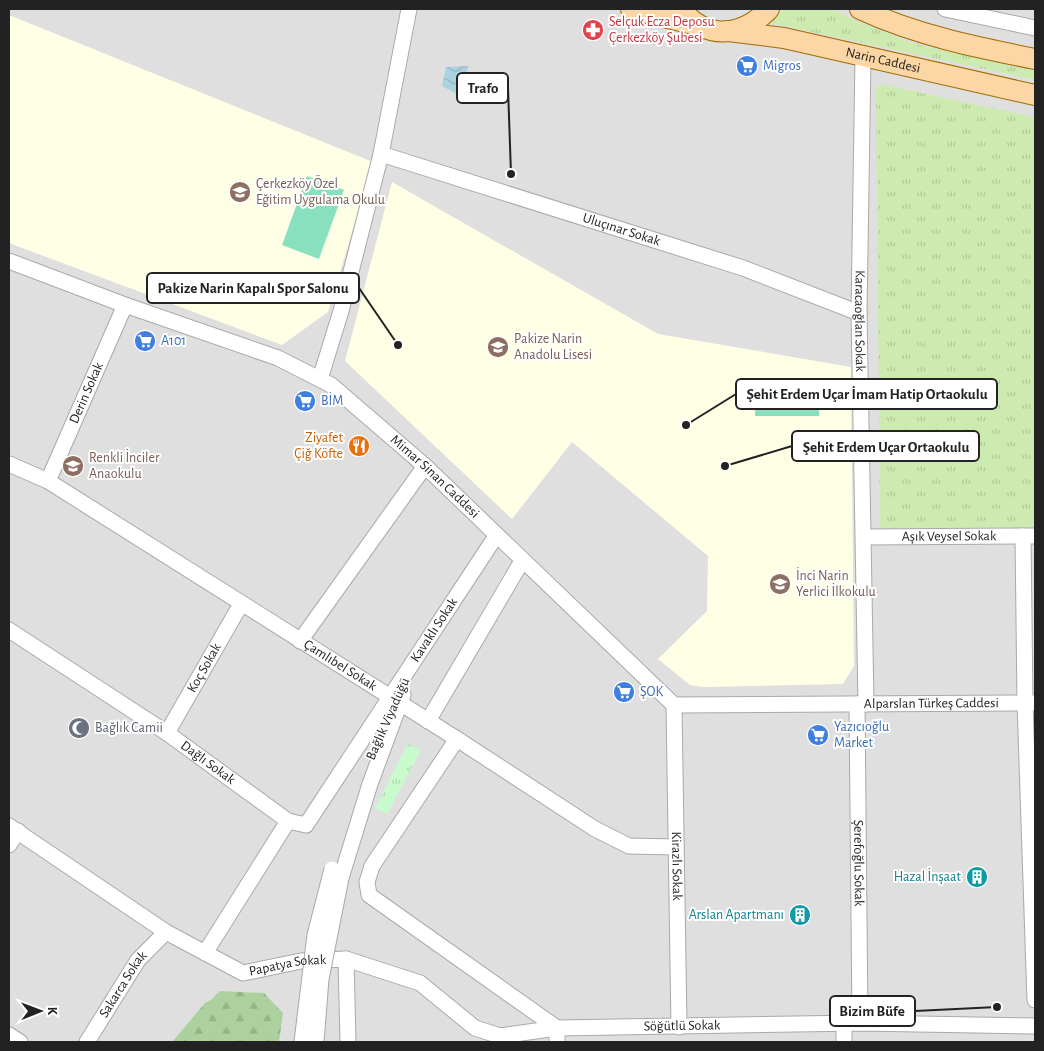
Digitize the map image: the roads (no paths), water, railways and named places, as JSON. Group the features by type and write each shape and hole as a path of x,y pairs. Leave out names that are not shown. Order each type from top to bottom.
{"main road":[{"path":"631,9 700,26"},
{"path":"681,9 700,26"},
{"path":"728,32 744,28 758,20 769,9"},
{"path":"860,9 882,19 952,42 1035,59"},
{"name":"Narin Caddesi","path":"700,26 714,30 784,38 1035,95"}],"street":[{"path":"320,379 341,311 381,154 409,9"},
{"path":"945,9 1035,28"},
{"name":"Karacaoğlan Sokak","path":"862,57 859,313 864,537 862,704"},
{"name":"Uluçınar Sokak","path":"381,154 743,268 859,313"},
{"name":"Mimar Sinan Caddesi","path":"9,261 125,305 278,358 331,384 425,466 674,706"},
{"name":"Derin Sokak","path":"48,481 125,305"},
{"name":"Çamlıbel Sokak","path":"9,464 48,481 457,739 595,829 629,846 676,847"},
{"path":"300,641 425,466"},
{"name":"Kavaklı Sokak","path":"413,662 496,536"},
{"path":"1029,536 1035,1000"},
{"name":"Aşık Veysel Sokak","path":"864,537 1029,536"},
{"path":"428,721 522,561"},
{"name":"Koç Sokak","path":"167,733 241,604"},
{"name":"Dağlı Sokak","path":"9,630 167,733 288,820 306,825 395,700"},
{"name":"Bağlık Viyadüğü","path":"302,1042 315,935 336,874 357,790 413,662"},
{"name":"Alparslan Türkeş Caddesi","path":"674,706 1030,703"},
{"name":"Şerefoğlu Sokak","path":"860,1023 862,704"},
{"name":"Kirazlı Sokak","path":"674,706 679,1027"},
{"path":"457,739 372,866 367,882 369,895 557,1035"},
{"path":"205,953 288,820"},
{"path":"9,844 13,828"},
{"name":"Papatya Sokak","path":"13,828 166,932 243,973 301,961 346,960 420,983 475,1028 500,1036"},
{"name":"Bağlık Viyadüğü","path":"316,1042 336,874"},
{"name":"Sakarca Sokak","path":"87,1042 138,960 166,932"},
{"path":"346,960 348,1042"},
{"path":"844,1023 844,1042"},
{"name":"Söğütlü Sokak","path":"500,1036 557,1035 679,1027 844,1023 1035,1026"},
{"path":"9,1035 20,1042"}],"water":[{"path":"468,66 462,97 442,86 446,67"}],"place":[{"name":"Selçuk Ecza Deposu Çerkezköy Şubesi","path":"593,30"},
{"name":"Migros","path":"747,66"},
{"name":"Trafo","path":"511,174"},
{"name":"Çerkezköy Özel Eğitim Uygulama Okulu","path":"240,192"},
{"name":"A101","path":"145,341"},
{"name":"Pakize Narin Kapalı Spor Salonu","path":"398,345"},
{"name":"Pakize Narin Anadolu Lisesi","path":"498,347"},
{"name":"BİM","path":"305,401"},
{"name":"Şehit Erdem Uçar İmam Hatip Ortaokulu","path":"686,425"},
{"name":"Ziyafet Çiğ Köfte","path":"359,446"},
{"name":"Renkli İnciler Anaokulu","path":"73,466"},
{"name":"Şehit Erdem Uçar Ortaokulu","path":"725,466"},
{"name":"İnci Narin Yerlici İlkokulu","path":"780,584"},
{"name":"ŞOK","path":"624,692"},
{"name":"Bağlık Camii","path":"79,728"},
{"name":"Yazıcıoğlu Market","path":"818,735"},
{"name":"Hazal İnşaat","path":"977,877"},
{"name":"Arslan Apartmanı","path":"800,915"},
{"name":"Bizim Büfe","path":"997,1007"}]}
